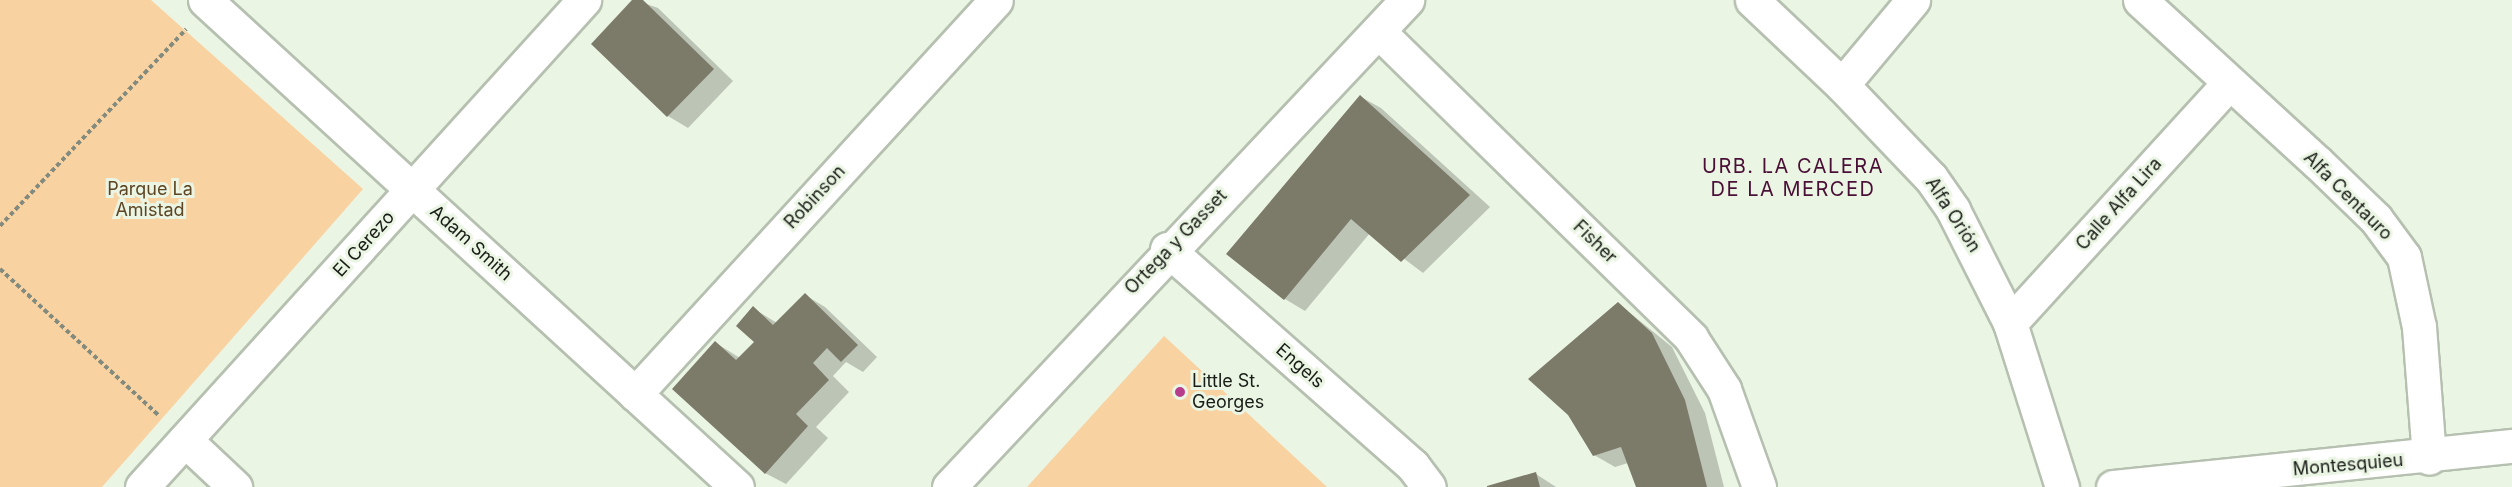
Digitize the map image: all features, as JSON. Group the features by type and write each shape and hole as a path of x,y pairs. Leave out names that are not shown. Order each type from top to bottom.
{"street":[{"name":"Robinson","path":"635,394 996,0"},
{"name":"Ortega y Gasset","path":"949,487 1167,249 1379,32 1407,0"},
{"name":"Alfa Orión","path":"1752,0 1842,85 1931,178 1973,243 2010,323 2062,487"},
{"path":"1842,85 1913,0"},
{"name":"Alfa Centauro","path":"2140,0 2227,85 2359,203 2404,257 2419,327 2429,458"},
{"name":"El Cerezo","path":"142,487 582,1"},
{"name":"Adam Smith","path":"207,2 737,487"},
{"name":"Fisher","path":"1379,32 1691,338 1724,389 1759,487"},
{"name":"Calle Alfa Lira","path":"2010,323 2227,85"},
{"name":"Engels","path":"1167,249 1413,466 1429,487"},
{"path":"185,440 235,487"},
{"name":"Montesquieu","path":"2113,487 2282,479 2512,446"}],"path":[{"path":"0,226 207,2"},
{"path":"0,269 185,440"}],"green space":[{"name":"Parque La Amistad","path":"0,0 151,0 363,189 102,487 0,487"},
{"name":"Little St. Georges","path":"1164,336 1327,487 1027,487"}],"building":[{"path":"632,0 643,0 714,69 667,117 591,44"},
{"path":"1360,95 1470,195 1401,262 1351,219 1284,300 1226,254"},
{"path":"805,293 858,345 841,362 827,348 813,363 829,380 796,414 808,426 765,474 672,389 715,341 736,360 754,342 736,326 753,306 773,325"},
{"path":"1618,302 1652,333 1685,400 1707,487 1636,487 1621,447 1593,456 1568,415 1528,379"},
{"path":"1536,472 1540,487 1487,487 1487,486"}],"place":[{"name":"Little St. Georges","path":"1180,392"}],"district":[{"name":"URB. LA CALERA DE LA MERCED","path":"1793,178"}]}
